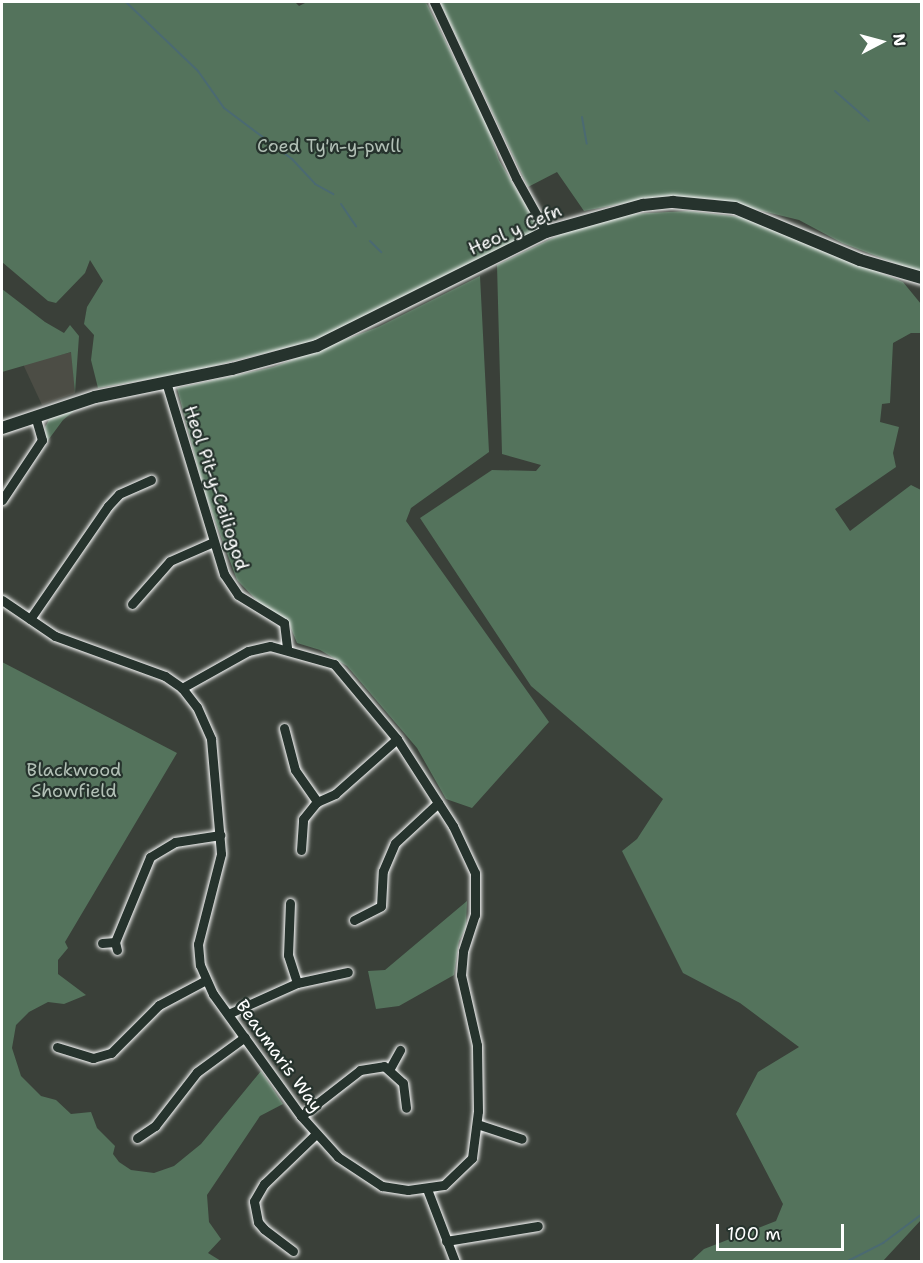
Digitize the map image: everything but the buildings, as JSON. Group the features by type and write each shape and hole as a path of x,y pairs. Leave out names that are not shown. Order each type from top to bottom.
{"street":[{"path":"434,2 516,178 546,232"},
{"name":"Heol y Cefn","path":"2,428 87,399 232,369 316,346 546,232 643,205 673,202 735,208 860,260 921,278"},
{"name":"Heol Pit-y-Ceiliogod","path":"166,382 213,542 230,585 258,610 284,623 287,648"},
{"path":"2,500 42,440 35,416"},
{"path":"30,619 108,506 119,494 148,484"},
{"path":"132,604 170,561 213,542"},
{"name":"Beaumaris Way","path":"2,600 60,639 165,676 182,688 196,707 211,739 221,854 198,944 200,965 206,980 301,1116 338,1157 372,1181 408,1190 444,1185 472,1158 477,1124 477,1045 461,975 464,951 475,915 475,873 453,826 438,803"},
{"path":"182,688 248,651 270,646 287,648 334,664 397,739 438,803 395,843 383,872 381,906 354,920"},
{"path":"284,729 292,738 300,780 317,802"},
{"path":"301,850 303,819 317,802 335,795 397,739"},
{"path":"102,943 116,946 150,857 175,842 220,835"},
{"path":"290,903 288,955 297,983"},
{"path":"228,1014 297,983 348,972"},
{"path":"57,1047 93,1058 111,1053 159,1005 206,980"},
{"path":"137,1138 155,1126 197,1072 245,1037"},
{"path":"389,1070 400,1050"},
{"path":"69,1064 71,1053"},
{"path":"301,1116 360,1070 384,1066 403,1083 406,1107"},
{"path":"477,1124 522,1139"},
{"path":"293,1251 287,1239 258,1222 254,1201 264,1184 316,1134"},
{"path":"428,1188 454,1262"},
{"path":"446,1240 538,1226"}],"shaded area":[{"path":"72,352 75,393 42,405 23,364"}],"green space":[{"name":"Coed Ty'n-y-pwll","path":"2,2 295,2 299,6 307,2 426,2 487,125 499,160 537,224 534,232 317,340 185,373 98,388 91,360 94,335 84,324 87,307 103,281 90,260 85,273 56,303 48,301 2,262"},
{"path":"440,2 921,2 921,273 842,243 799,220 713,199 658,197 584,211 557,172 528,187"},
{"path":"689,211 750,218 903,282 921,304 921,333 911,333 893,343 890,403 882,404 880,422 899,427 893,453 896,467 835,509 850,531 911,485 921,490 921,1220 883,1261 691,1261 704,1249 776,1221 783,1204 736,1114 758,1072 799,1047 740,1003 683,973 622,851 637,839 663,799 531,686 420,518 492,470 536,471 541,465 502,454 497,265 565,232 628,214"},
{"path":"480,276 489,452 411,508 406,521 549,722 472,808 446,799 417,748 347,666 320,650 297,643 288,621 259,603 237,580 204,491 177,388 273,367 378,327"},
{"path":"2,289 45,322 64,333 70,325 79,336 75,393 71,352 2,372"},
{"path":"79,407 63,420 46,443 45,427 50,418"},
{"name":"Blackwood Showfield","path":"2,662 177,753 65,942 68,948 58,960 58,974 86,995 64,1004 48,1002 29,1012 16,1025 12,1048 21,1076 41,1096 56,1100 71,1114 91,1112 97,1128 115,1146 113,1154 119,1162 131,1170 154,1173 174,1166 201,1144 261,1071 283,1104 260,1116 207,1195 209,1222 221,1239 208,1253 221,1261 2,1261"},
{"path":"467,901 466,927 459,941 454,975 399,1006 376,1009 368,971 385,970"}],"waterway":[{"path":"126,2 198,71 224,108 292,159 315,184 333,194"},
{"path":"835,91 869,121"},
{"path":"582,117 587,144"},
{"path":"341,204 356,226"},
{"path":"370,241 381,252"},
{"path":"846,1262 883,1243 922,1214"}]}
